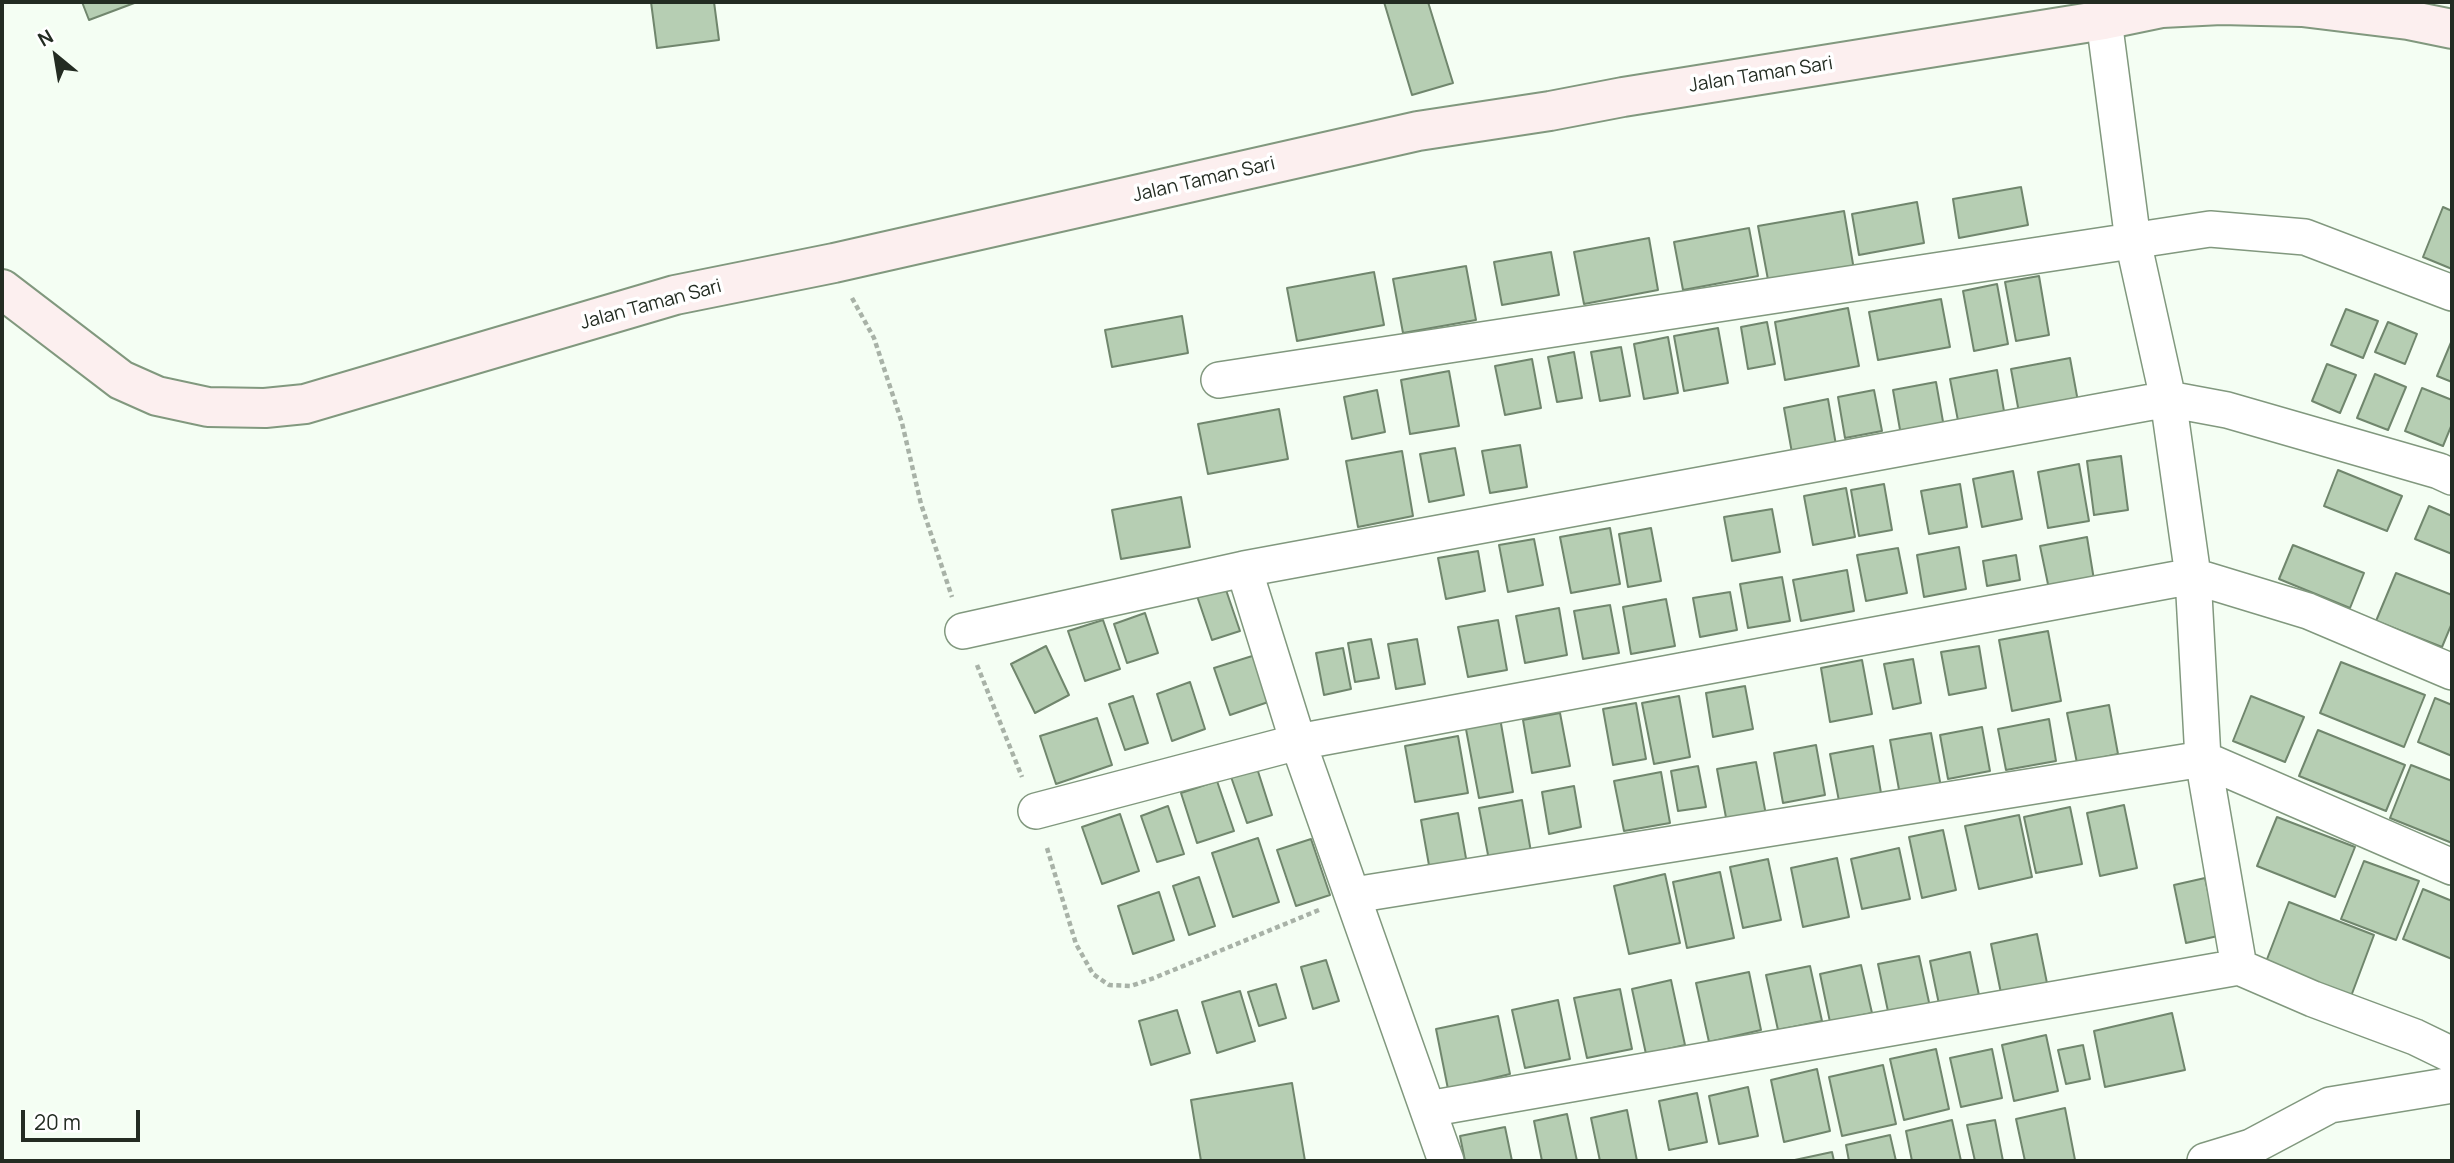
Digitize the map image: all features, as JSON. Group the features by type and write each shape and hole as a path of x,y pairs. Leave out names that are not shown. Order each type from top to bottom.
{"street":[{"name":"Jalan Taman Sari","path":"2,289 121,380 157,396 208,407 265,408 305,404 675,295 834,263 1418,131 2104,20 2162,8 2221,5 2302,8 2407,20 2452,29"},
{"path":"2104,20 2133,241 2168,399 2193,576 2203,759 2223,970"},
{"path":"1219,380 2210,229 2305,237 2452,293"},
{"path":"963,631 1244,569 2168,399 2227,410 2452,477"},
{"path":"1244,569 1298,741 1446,1161"},
{"path":"1036,811 1298,741 2193,576 2308,611 2452,672"},
{"path":"1354,895 2203,759 2452,867"},
{"path":"1428,1109 2223,970 2313,999 2415,1037 2452,1055"},
{"path":"2205,1161 2251,1147 2330,1105 2452,1085"}],"path":[{"path":"834,263 874,338 902,423 921,503 963,631 1036,811 1076,944 1093,974 1109,985 1131,986 1354,895"}],"building":[{"path":"82,2 137,2 89,20"},
{"path":"651,2 714,2 719,40 657,48"},
{"path":"1384,2 1428,2 1453,83 1412,95"},
{"path":"2021,187 2028,225 1959,238 1953,199"},
{"path":"1917,202 1924,243 1859,255 1852,214"},
{"path":"2443,207 2452,211 2452,269 2423,257"},
{"path":"1844,211 1854,270 1769,285 1758,226"},
{"path":"1749,228 1758,276 1683,290 1674,242"},
{"path":"1649,238 1658,290 1584,304 1574,252"},
{"path":"1551,252 1559,295 1502,305 1494,262"},
{"path":"1466,266 1476,320 1403,333 1393,279"},
{"path":"1374,272 1384,325 1297,341 1287,288"},
{"path":"2039,276 2049,335 2016,341 2005,282"},
{"path":"1997,284 2008,344 1974,351 1963,291"},
{"path":"1941,299 1950,347 1878,360 1869,312"},
{"path":"1848,308 1859,366 1785,380 1775,322"},
{"path":"2346,309 2378,321 2363,358 2331,345"},
{"path":"1182,316 1188,353 1112,367 1105,330"},
{"path":"1767,322 1775,364 1748,369 1741,327"},
{"path":"2388,322 2417,334 2405,364 2375,352"},
{"path":"1718,328 1728,383 1684,391 1674,336"},
{"path":"1668,337 1678,393 1644,399 1634,344"},
{"path":"2452,340 2452,382 2437,376"},
{"path":"1621,347 1630,396 1600,401 1591,352"},
{"path":"1574,352 1582,398 1557,402 1548,357"},
{"path":"2070,358 2079,407 2020,418 2011,369"},
{"path":"1532,359 1541,408 1505,415 1495,366"},
{"path":"2327,364 2356,375 2340,413 2312,401"},
{"path":"1997,370 2006,423 1960,431 1950,379"},
{"path":"1449,371 1459,426 1410,434 1401,380"},
{"path":"2375,374 2406,387 2388,430 2357,418"},
{"path":"1936,382 1945,433 1902,441 1893,390"},
{"path":"2422,388 2452,400 2452,424 2443,446 2405,431"},
{"path":"1377,390 1385,432 1352,439 1344,397"},
{"path":"1874,390 1882,431 1845,438 1838,397"},
{"path":"1828,399 1836,445 1792,453 1784,408"},
{"path":"1279,409 1288,459 1208,474 1198,424"},
{"path":"1520,445 1527,487 1490,493 1482,451"},
{"path":"1455,448 1464,495 1429,502 1420,454"},
{"path":"1402,451 1413,516 1358,527 1346,461"},
{"path":"2121,456 2128,510 2094,515 2087,461"},
{"path":"2079,464 2089,521 2048,528 2038,472"},
{"path":"2338,470 2402,496 2387,531 2324,506"},
{"path":"2013,471 2022,519 1982,527 1973,479"},
{"path":"1884,484 1892,530 1859,536 1851,490"},
{"path":"1960,484 1967,527 1929,534 1921,491"},
{"path":"1846,488 1855,537 1813,545 1804,496"},
{"path":"1181,497 1190,547 1121,559 1112,510"},
{"path":"2429,506 2452,516 2452,554 2415,539"},
{"path":"1772,509 1780,552 1732,561 1724,517"},
{"path":"1610,528 1620,584 1571,593 1560,537"},
{"path":"1651,528 1661,581 1628,587 1619,534"},
{"path":"2087,537 2094,580 2049,589 2040,546"},
{"path":"1534,539 1543,585 1508,592 1499,545"},
{"path":"2293,545 2364,573 2350,608 2279,579"},
{"path":"1959,547 1966,589 1924,597 1917,555"},
{"path":"1898,548 1907,593 1866,601 1857,555"},
{"path":"1478,551 1485,591 1446,599 1438,558"},
{"path":"2016,555 2020,580 1987,586 1983,561"},
{"path":"1847,570 1854,611 1801,621 1793,580"},
{"path":"2396,573 2452,595 2452,623 2442,647 2376,621"},
{"path":"1782,577 1790,621 1748,628 1740,584"},
{"path":"1225,587 1240,631 1212,640 1197,596"},
{"path":"1730,592 1737,630 1700,637 1693,598"},
{"path":"1666,599 1675,646 1631,654 1623,607"},
{"path":"1610,605 1619,653 1583,659 1574,611"},
{"path":"1559,608 1567,655 1525,663 1516,616"},
{"path":"1145,613 1158,653 1127,663 1114,624"},
{"path":"1103,620 1120,669 1085,681 1068,631"},
{"path":"1498,620 1507,670 1468,677 1458,627"},
{"path":"2048,631 2061,701 2012,711 1999,640"},
{"path":"1371,639 1379,678 1355,682 1348,643"},
{"path":"1417,639 1425,684 1396,689 1388,644"},
{"path":"1046,646 1069,695 1035,713 1011,664"},
{"path":"1979,646 1986,688 1949,695 1941,652"},
{"path":"1343,648 1351,689 1324,695 1316,653"},
{"path":"1265,652 1280,698 1230,715 1214,668"},
{"path":"1913,659 1921,703 1893,709 1884,664"},
{"path":"1862,660 1872,714 1830,722 1821,668"},
{"path":"2341,662 2425,695 2404,747 2320,713"},
{"path":"1190,682 1205,729 1172,741 1157,694"},
{"path":"1745,686 1753,729 1713,737 1706,693"},
{"path":"1133,696 1148,743 1125,750 1109,704"},
{"path":"1679,696 1690,757 1654,764 1642,703"},
{"path":"2251,696 2304,717 2285,762 2233,741"},
{"path":"2435,698 2452,705 2452,756 2418,742"},
{"path":"1636,703 1646,759 1613,765 1603,709"},
{"path":"2109,705 2118,754 2077,763 2067,713"},
{"path":"1560,713 1570,766 1532,773 1523,720"},
{"path":"1097,718 1112,765 1056,784 1040,736"},
{"path":"1500,718 1513,792 1479,798 1465,724"},
{"path":"2049,719 2056,761 2006,770 1998,729"},
{"path":"1982,727 1990,771 1948,779 1940,735"},
{"path":"2318,730 2405,765 2386,811 2299,776"},
{"path":"1931,733 1943,798 1902,806 1890,740"},
{"path":"1458,736 1468,793 1415,802 1405,746"},
{"path":"1816,745 1825,795 1783,803 1774,753"},
{"path":"1873,746 1881,793 1839,801 1830,754"},
{"path":"1255,762 1272,815 1247,823 1229,771"},
{"path":"1756,762 1766,815 1727,823 1717,769"},
{"path":"2411,765 2452,781 2452,843 2390,818"},
{"path":"1698,766 1706,807 1678,811 1671,771"},
{"path":"1661,772 1670,823 1624,831 1614,781"},
{"path":"1217,781 1234,831 1197,843 1181,793"},
{"path":"1574,786 1581,827 1549,834 1542,792"},
{"path":"1522,800 1531,852 1489,860 1479,808"},
{"path":"2124,805 2137,868 2100,876 2087,813"},
{"path":"1168,806 1184,854 1157,862 1141,816"},
{"path":"2070,807 2082,864 2036,873 2024,817"},
{"path":"1458,813 1467,864 1430,871 1421,820"},
{"path":"1120,814 1139,871 1102,884 1082,827"},
{"path":"2019,815 2032,877 1979,889 1965,826"},
{"path":"2277,817 2355,847 2335,897 2257,866"},
{"path":"1943,830 1956,890 1922,898 1909,837"},
{"path":"1258,838 1279,902 1233,917 1212,853"},
{"path":"1311,839 1330,895 1296,906 1277,850"},
{"path":"1899,848 1910,899 1862,909 1851,859"},
{"path":"1837,858 1849,917 1803,927 1791,868"},
{"path":"1768,859 1781,920 1743,928 1730,867"},
{"path":"2364,861 2419,881 2396,940 2341,919"},
{"path":"1720,872 1734,938 1687,948 1673,882"},
{"path":"1665,874 1680,943 1629,954 1614,886"},
{"path":"1199,877 1215,926 1189,935 1173,886"},
{"path":"2205,878 2218,936 2186,943 2174,885"},
{"path":"2423,889 2452,901 2452,959 2403,939"},
{"path":"1159,892 1174,940 1133,954 1118,906"},
{"path":"2289,902 2374,935 2350,999 2264,967"},
{"path":"2037,934 2048,988 2002,998 1991,944"},
{"path":"1970,952 1980,1000 1940,1009 1930,961"},
{"path":"1919,956 1930,1007 1889,1016 1878,964"},
{"path":"1326,960 1339,1001 1313,1009 1301,967"},
{"path":"1861,965 1872,1013 1830,1022 1820,974"},
{"path":"1810,966 1822,1021 1778,1030 1766,975"},
{"path":"1749,972 1761,1030 1709,1042 1696,983"},
{"path":"1671,980 1685,1045 1646,1054 1632,989"},
{"path":"1276,984 1286,1018 1259,1026 1248,992"},
{"path":"1620,989 1632,1049 1587,1058 1574,998"},
{"path":"1240,991 1255,1041 1217,1053 1202,1002"},
{"path":"1558,1000 1570,1059 1525,1068 1512,1010"},
{"path":"1177,1010 1190,1053 1151,1065 1139,1021"},
{"path":"2172,1013 2185,1070 2105,1087 2094,1031"},
{"path":"1498,1016 1510,1074 1448,1089 1436,1029"},
{"path":"2046,1035 2058,1091 2014,1101 2002,1045"},
{"path":"2083,1045 2090,1079 2066,1084 2058,1050"},
{"path":"1936,1049 1949,1109 1904,1120 1890,1059"},
{"path":"1992,1049 2002,1098 1961,1107 1950,1058"},
{"path":"1883,1065 1896,1124 1842,1136 1829,1077"},
{"path":"1817,1069 1830,1131 1784,1142 1771,1080"},
{"path":"1292,1083 1305,1161 1201,1161 1191,1100"},
{"path":"1748,1087 1758,1136 1719,1144 1709,1096"},
{"path":"1697,1093 1707,1142 1669,1150 1659,1101"},
{"path":"2065,1108 2075,1160 2025,1161 2016,1119"},
{"path":"1627,1110 1637,1161 1600,1161 1591,1118"},
{"path":"1567,1114 1577,1161 1542,1161 1534,1121"},
{"path":"1952,1120 1961,1161 1912,1161 1906,1131"},
{"path":"1995,1120 2003,1161 1975,1161 1967,1125"},
{"path":"1505,1127 1512,1161 1465,1161 1460,1136"},
{"path":"1890,1135 1896,1161 1849,1161 1846,1145"},
{"path":"1832,1152 1834,1161 1790,1161"}]}
